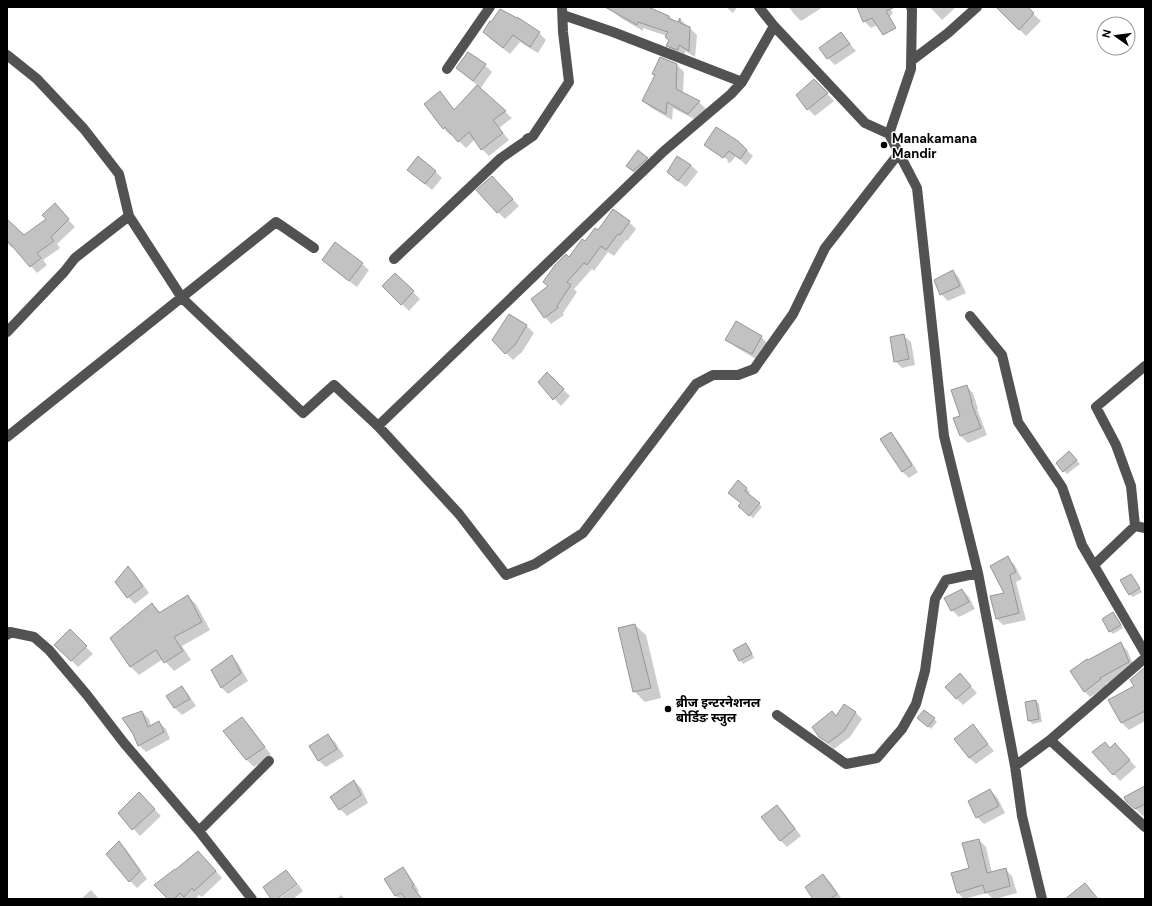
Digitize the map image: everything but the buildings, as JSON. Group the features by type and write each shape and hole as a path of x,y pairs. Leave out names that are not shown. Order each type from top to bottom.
{"street":[{"path":"447,69 490,7"},
{"path":"759,7 774,26 865,123 889,134 918,188 944,436 978,573 1015,766 1022,816 1042,899"},
{"path":"889,134 911,69 911,7"},
{"path":"912,61 948,34 977,7"},
{"path":"394,259 501,158 533,136 569,82 562,11 742,82"},
{"path":"378,426 664,151 742,82 774,26"},
{"path":"7,55 37,79 84,129 119,174 129,216 182,298 303,413 334,385 378,426 459,514 506,575 535,564 583,533 696,384 713,375 738,376 754,369 793,314 825,248 899,153"},
{"path":"515,145 533,136"},
{"path":"7,332 64,272 74,258 129,216"},
{"path":"7,437 276,222 314,248"},
{"path":"970,316 1002,355 1018,422 1062,487 1082,545 1145,653"},
{"path":"1094,565 1140,527 1131,486 1116,445 1096,406 1145,366"},
{"path":"777,715 846,764 877,758 902,730 916,704 925,671 935,599 946,580 978,573"},
{"path":"8,632 34,637 49,650 87,695 124,744 199,831 252,899"},
{"path":"1015,766 1050,740 1145,658"},
{"path":"1050,740 1145,827"},
{"path":"199,831 269,761"}],"place":[{"name":"Manakamana Mandir","path":"884,145"},
{"name":"ब्रीज इन्टरनेशनल बोर्डिङ स्जुल","path":"668,709"}]}
